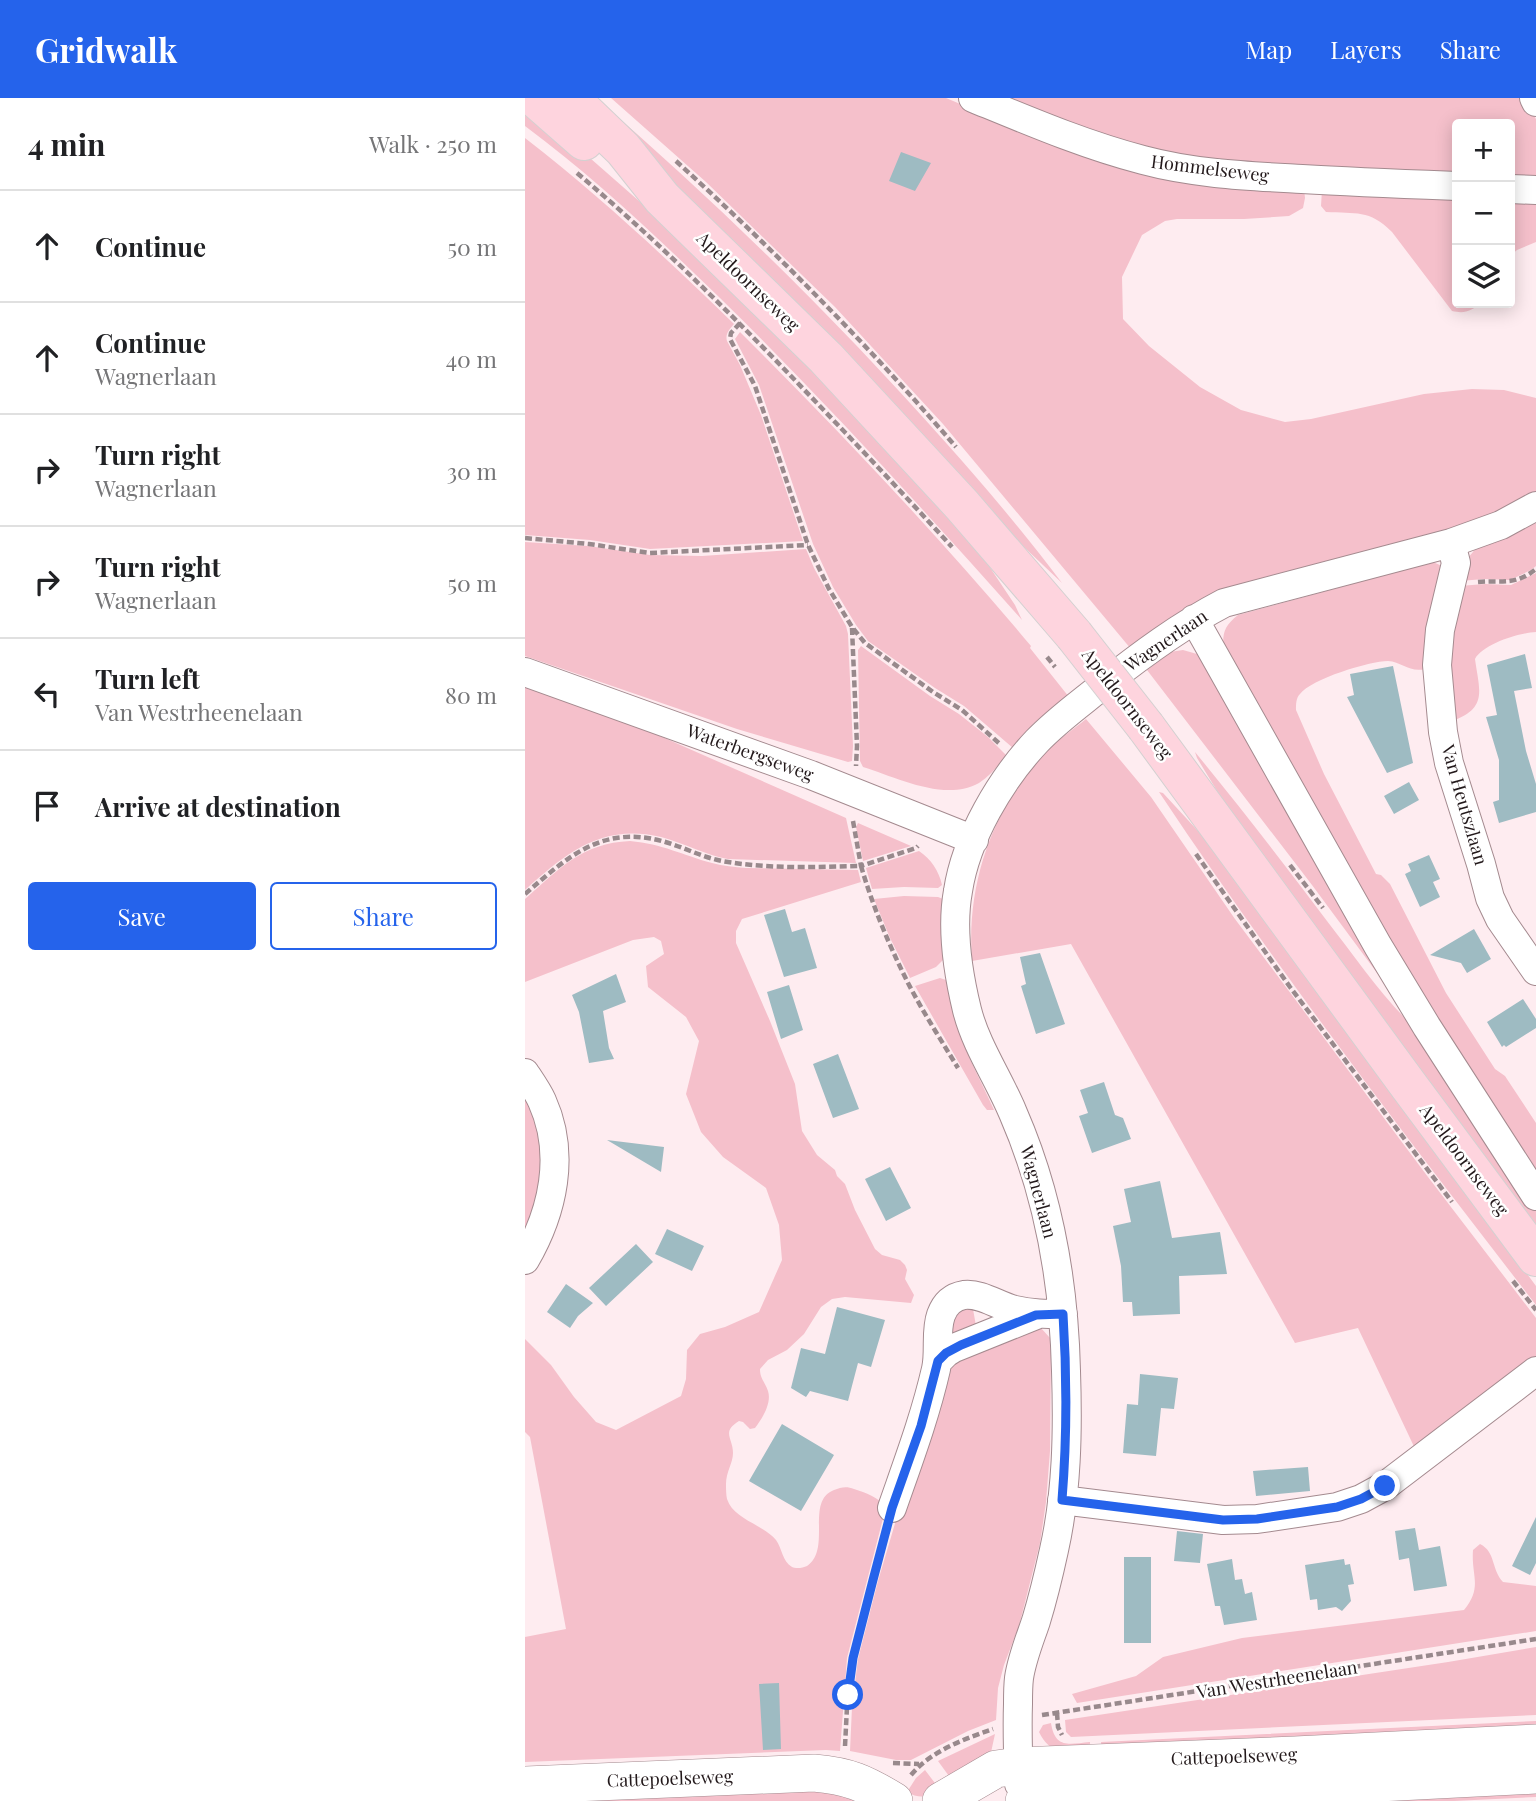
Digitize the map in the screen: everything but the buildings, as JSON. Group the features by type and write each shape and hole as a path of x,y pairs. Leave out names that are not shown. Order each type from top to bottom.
{"main road":[{"name":"Apeldoornseweg","path":"535,98 609,162 662,198"},
{"name":"Apeldoornseweg","path":"570,98 624,149 662,198 826,358 962,505 1053,647 1146,727 1521,1265"}],"street":[{"name":"Hommelseweg","path":"973,98 1099,147 1180,168 1255,177 1452,187"},
{"path":"1515,189 1536,190"},
{"name":"Wagnerlaan","path":"1021,1789 1017,1720 1019,1678 1055,1549 1066,1455 1066,1373 1050,1314 1053,1248 1037,1182 1013,1113 968,1013 962,984 957,954 957,892 974,840 1002,783 1057,722 1145,652 1194,619 1224,603 1451,543 1501,524 1536,506"},
{"name":"Van Heutszlaan","path":"1451,543 1456,563 1440,630 1437,665 1443,732 1449,763 1482,864 1490,898 1500,919 1536,971"},
{"name":"Apeldoornseweg","path":"1194,619 1385,958 1536,1196"},
{"name":"Waterbergseweg","path":"525,672 855,792 974,840"},
{"path":"525,1073 541,1100 550,1124 555,1150 549,1207 525,1260"},
{"path":"892,1508 921,1426 938,1361 939,1318 948,1303 954,1298 969,1295 1011,1309 1050,1314"},
{"path":"976,1296 984,1336"},
{"path":"938,1361 946,1353 984,1336 1050,1314"},
{"path":"1062,1500 1223,1520 1257,1519 1337,1507 1361,1499 1385,1486 1536,1371"},
{"name":"Cattepoelseweg","path":"1021,1789 1295,1755 1536,1743"},
{"name":"Cattepoelseweg","path":"941,1801 996,1769 1021,1789 1536,1775"},
{"name":"Cattepoelseweg","path":"525,1785 814,1773 852,1779 894,1801"}],"path":[{"name":"Apeldoornseweg","path":"576,172 740,323 960,556"},
{"path":"740,323 731,333 730,339 758,395 808,545 852,628 865,643 962,710 1019,762"},
{"path":"525,538 650,553 808,545"},
{"path":"852,628 857,746 852,824 861,866 887,940 908,984 963,1077"},
{"path":"525,894 583,848 615,838 661,841 713,860 737,863 808,867 861,866 916,848 930,822"},
{"name":"Apeldoornseweg","path":"1193,849 1283,977 1454,1206"},
{"path":"1284,857 1331,918"},
{"path":"1521,1265 1536,1310"},
{"path":"845,1754 853,1658 892,1508"},
{"name":"Van Westrheenelaan","path":"1017,1720 1536,1639"},
{"path":"929,1759 972,1736 1017,1720"}],"shaded area":[{"path":"596,98 688,180 864,353 977,478 1062,583 1006,530 698,210"},
{"path":"611,98 946,98 1027,132 1304,189 1303,208 1289,216 1177,219 1165,221 1142,235 1122,277 1123,319 1149,346 1200,387 1241,410 1285,422 1311,419 1424,394 1472,389 1504,390 1536,398 1536,494 1468,524 1265,577 1216,593 1131,649 943,424 835,307 706,182"},
{"path":"998,98 1523,98 1536,119 1536,180 1515,179 1515,119 1452,119 1452,176 1283,169 1147,151"},
{"path":"525,101 647,208 841,398 981,554 1022,620 874,456 720,298 601,187 525,126"},
{"path":"525,138 632,228 734,324 727,334 727,341 761,415 803,541 650,549 590,540 525,535"},
{"path":"1322,190 1452,196 1452,308 1474,308 1461,312 1452,311 1392,232 1376,219 1354,213 1326,212 1321,206"},
{"path":"1515,199 1536,200 1536,242 1515,252"},
{"path":"740,332 925,525 1031,646 1069,697 1034,723 1013,748 964,706 868,641 856,625 833,587 813,544 759,385 735,339"},
{"path":"1536,519 1536,566 1510,580 1459,581 1468,558 1477,547"},
{"path":"525,542 588,546 650,555 702,556 806,549 848,634 852,761 737,729 525,656"},
{"path":"1433,562 1442,566 1425,669 1415,670 1388,661 1355,667 1306,688 1298,697 1296,710 1324,774 1376,874 1390,884 1446,993 1495,1069 1505,1076 1536,1123 1536,1180 1448,1044 1224,653 1225,631 1238,615"},
{"path":"1536,573 1536,632 1502,640 1479,654 1475,659 1479,688 1477,703 1473,709 1455,720 1447,697 1459,586 1511,585"},
{"path":"861,646 988,737 1006,755 994,770 979,783 951,790 921,786 863,767 860,761 858,650"},
{"path":"1183,650 1197,654 1207,662 1386,982 1147,670 1170,652"},
{"path":"525,687 651,732 846,818 856,863 728,859 661,837 621,834 586,844 570,853 525,890"},
{"path":"1086,719 1151,797 1235,919 1536,1318 1536,1363 1418,1455 1358,1328 1295,1343 1071,944 972,961 971,932 979,874 998,820 1029,771 1053,745"},
{"path":"1195,752 1370,977 1416,1029 1536,1211 1536,1228 1239,827"},
{"path":"1159,792 1163,793 1211,845 1536,1286 1536,1305 1296,988"},
{"path":"858,823 911,846 863,861 856,827"},
{"path":"630,841 729,866 858,870 861,882 742,919 736,931 736,943 795,1084 802,1131 817,1155 835,1170 845,1184 875,1249 905,1265 905,1279 914,1295 911,1303 845,1297 832,1299 821,1307 804,1334 760,1369 769,1401 758,1424 750,1429 739,1421 729,1432 733,1453 726,1480 727,1499 736,1512 776,1540 786,1561 792,1567 805,1567 814,1558 818,1548 821,1504 834,1490 851,1488 871,1496 886,1507 847,1658 840,1751 525,1762 525,1637 566,1629 530,1437 525,1432 525,1339 551,1365 596,1422 616,1430 681,1396 686,1379 687,1350 700,1334 725,1327 759,1312 782,1260 779,1225 766,1188 723,1157 701,1132 686,1094 699,1041 686,1017 648,987 646,966 664,954 661,941 654,937 633,940 525,982 525,899 561,868 585,852"},
{"path":"919,851 934,866 942,885 938,888 872,889 866,868"},
{"path":"904,896 943,899 944,959 936,967 910,978 874,899"},
{"path":"940,978 946,980 952,1010 962,1038 994,1110 987,1110 983,1105 915,986"},
{"path":"525,1100 531,1103 545,1167 525,1238"},
{"path":"967,1304 973,1309 976,1326 953,1335 946,1319"},
{"path":"1041,1328 1050,1338 1051,1353 1050,1451 1046,1502 1040,1543 1019,1626 998,1688 996,1720 911,1760 896,1760 850,1751 858,1659 899,1510 947,1365"},
{"path":"1480,1544 1489,1551 1503,1582 1536,1586 1536,1631 1077,1703 1072,1694 1136,1676 1163,1657 1242,1638 1464,1610 1475,1588 1473,1550"},
{"path":"1536,1647 1536,1715 1071,1737 1066,1732 1065,1720"},
{"path":"1536,1721 1536,1727 1102,1752 1101,1742"},
{"path":"1051,1723 1056,1737 1064,1743 1090,1742 1090,1756 1060,1751 1048,1745 1039,1732 1043,1725"},
{"path":"995,1734 990,1757 954,1783 938,1761"},
{"path":"925,1770 941,1791 924,1796 907,1792 916,1778"},
{"path":"807,1785 862,1801 525,1801"},
{"path":"1536,1792 1536,1797 1454,1801 1339,1801"}],"route":[{"path":"848,1695 853,1658 892,1508 921,1426 938,1361 961,1345 1036,1315 1063,1314 1066,1455 1062,1500 1223,1520 1257,1519 1337,1507 1361,1499 1385,1486"}]}
